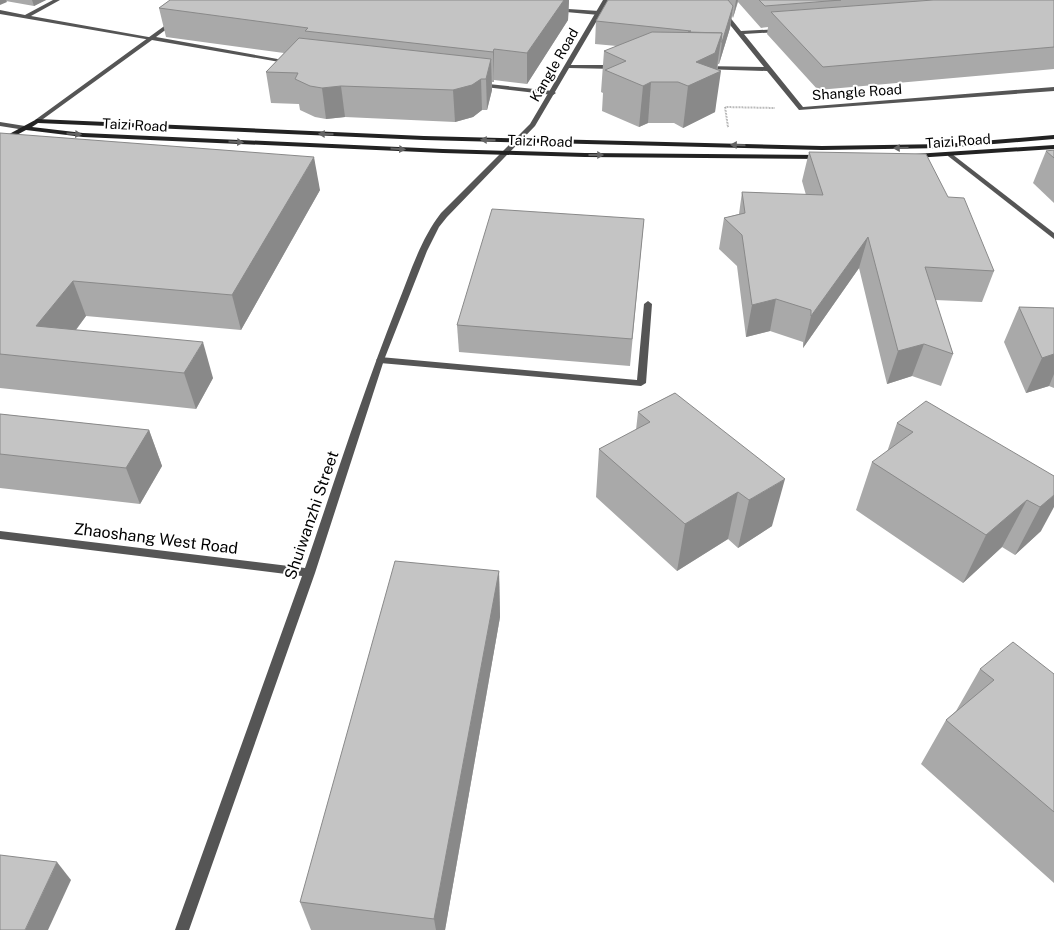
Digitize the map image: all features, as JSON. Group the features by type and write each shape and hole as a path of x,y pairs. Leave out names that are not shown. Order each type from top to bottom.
{"main road":[{"path":"0,142 37,121"},
{"name":"Taizi Road","path":"37,121 240,131 822,148 916,148 1054,137"},
{"name":"Taizi Road","path":"25,128 93,136 508,153 831,157"},
{"name":"Taizi Road","path":"903,156 950,155 1054,147"}],"street":[{"path":"25,17 56,0"},
{"name":"Kangle Road","path":"520,140 533,125 553,93 606,0"},
{"name":"Shangle Road","path":"713,0 801,109 1054,89"},
{"path":"551,8 598,13"},
{"path":"0,12 295,63"},
{"path":"37,121 180,16"},
{"path":"740,34 789,30"},
{"path":"568,66 626,67"},
{"path":"693,68 770,69"},
{"path":"472,84 553,93"},
{"path":"0,124 25,128"},
{"name":"Shuiwanzhi Street","path":"182,930 309,573 380,360 422,251 436,226 452,206 520,140"},
{"path":"950,155 1054,237"},
{"path":"380,360 640,383 648,304"},
{"name":"Zhaoshang West Road","path":"0,535 309,573"}],"path":[{"path":"731,145 724,107 801,109"}],"building":[{"path":"170,0 564,0 527,53 494,49 493,52 305,31 308,28 159,8"},
{"path":"608,0 728,0 733,6 721,42 722,33 688,32 691,31 596,21"},
{"path":"759,0 841,0 765,6"},
{"path":"933,0 1054,0 1054,47 823,67 771,12"},
{"path":"652,32 722,33 715,53 696,62 721,71 688,86 678,82 651,82 643,86 605,70 626,61 604,51"},
{"path":"299,38 491,59 486,79 481,79 472,85 453,90 341,86 322,88 310,86 295,79 298,73 266,72"},
{"path":"0,133 314,157 232,295 73,281 36,326 203,342 184,373 0,354"},
{"path":"1054,150 1054,158 1046,151"},
{"path":"809,152 926,154 948,197 964,198 994,271 925,267 953,354 924,344 898,351 868,237 811,316 811,310 776,299 752,305 742,235 724,218 745,213 742,192 823,195"},
{"path":"492,209 644,219 632,339 457,325"},
{"path":"1019,307 1054,308 1054,354 1042,358"},
{"path":"675,393 785,479 749,500 738,492 685,524 599,449 650,422 638,412"},
{"path":"926,401 1054,476 1054,495 1040,507 1027,500 986,535 872,462 913,432 897,423"},
{"path":"0,414 149,430 126,468 0,454"},
{"path":"395,561 499,571 434,919 300,902"},
{"path":"1013,642 1054,674 1054,812 946,720 994,680 980,669"},
{"path":"0,855 57,862 25,930 0,930"}]}
